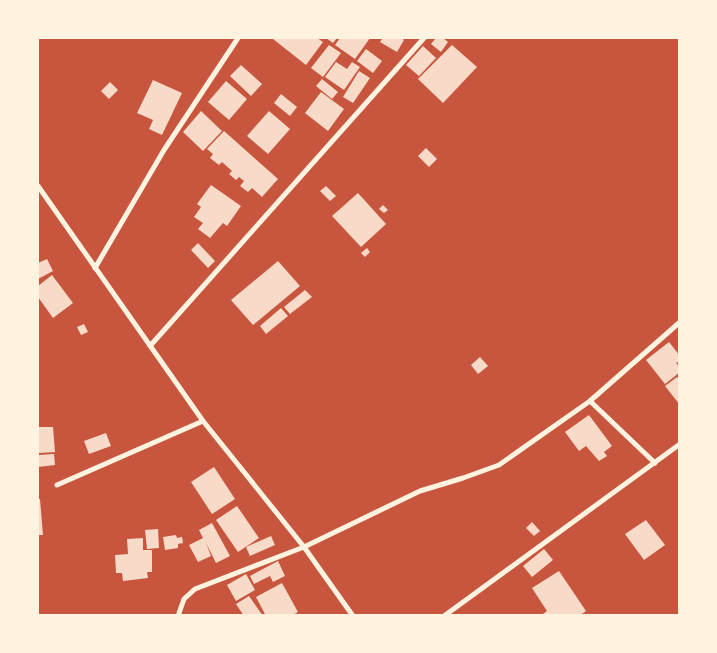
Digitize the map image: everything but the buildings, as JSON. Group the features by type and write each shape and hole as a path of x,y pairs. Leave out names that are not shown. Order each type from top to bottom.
{"street":[{"path":"95,268 164,150 238,38"},
{"path":"150,346 424,38"},
{"path":"38,186 203,421 304,547 353,616"},
{"path":"178,616 184,599 195,589 304,547 420,491 499,465 590,401 680,322"},
{"path":"590,401 655,463"},
{"path":"57,485 203,421"},
{"path":"444,616 680,444"}]}
